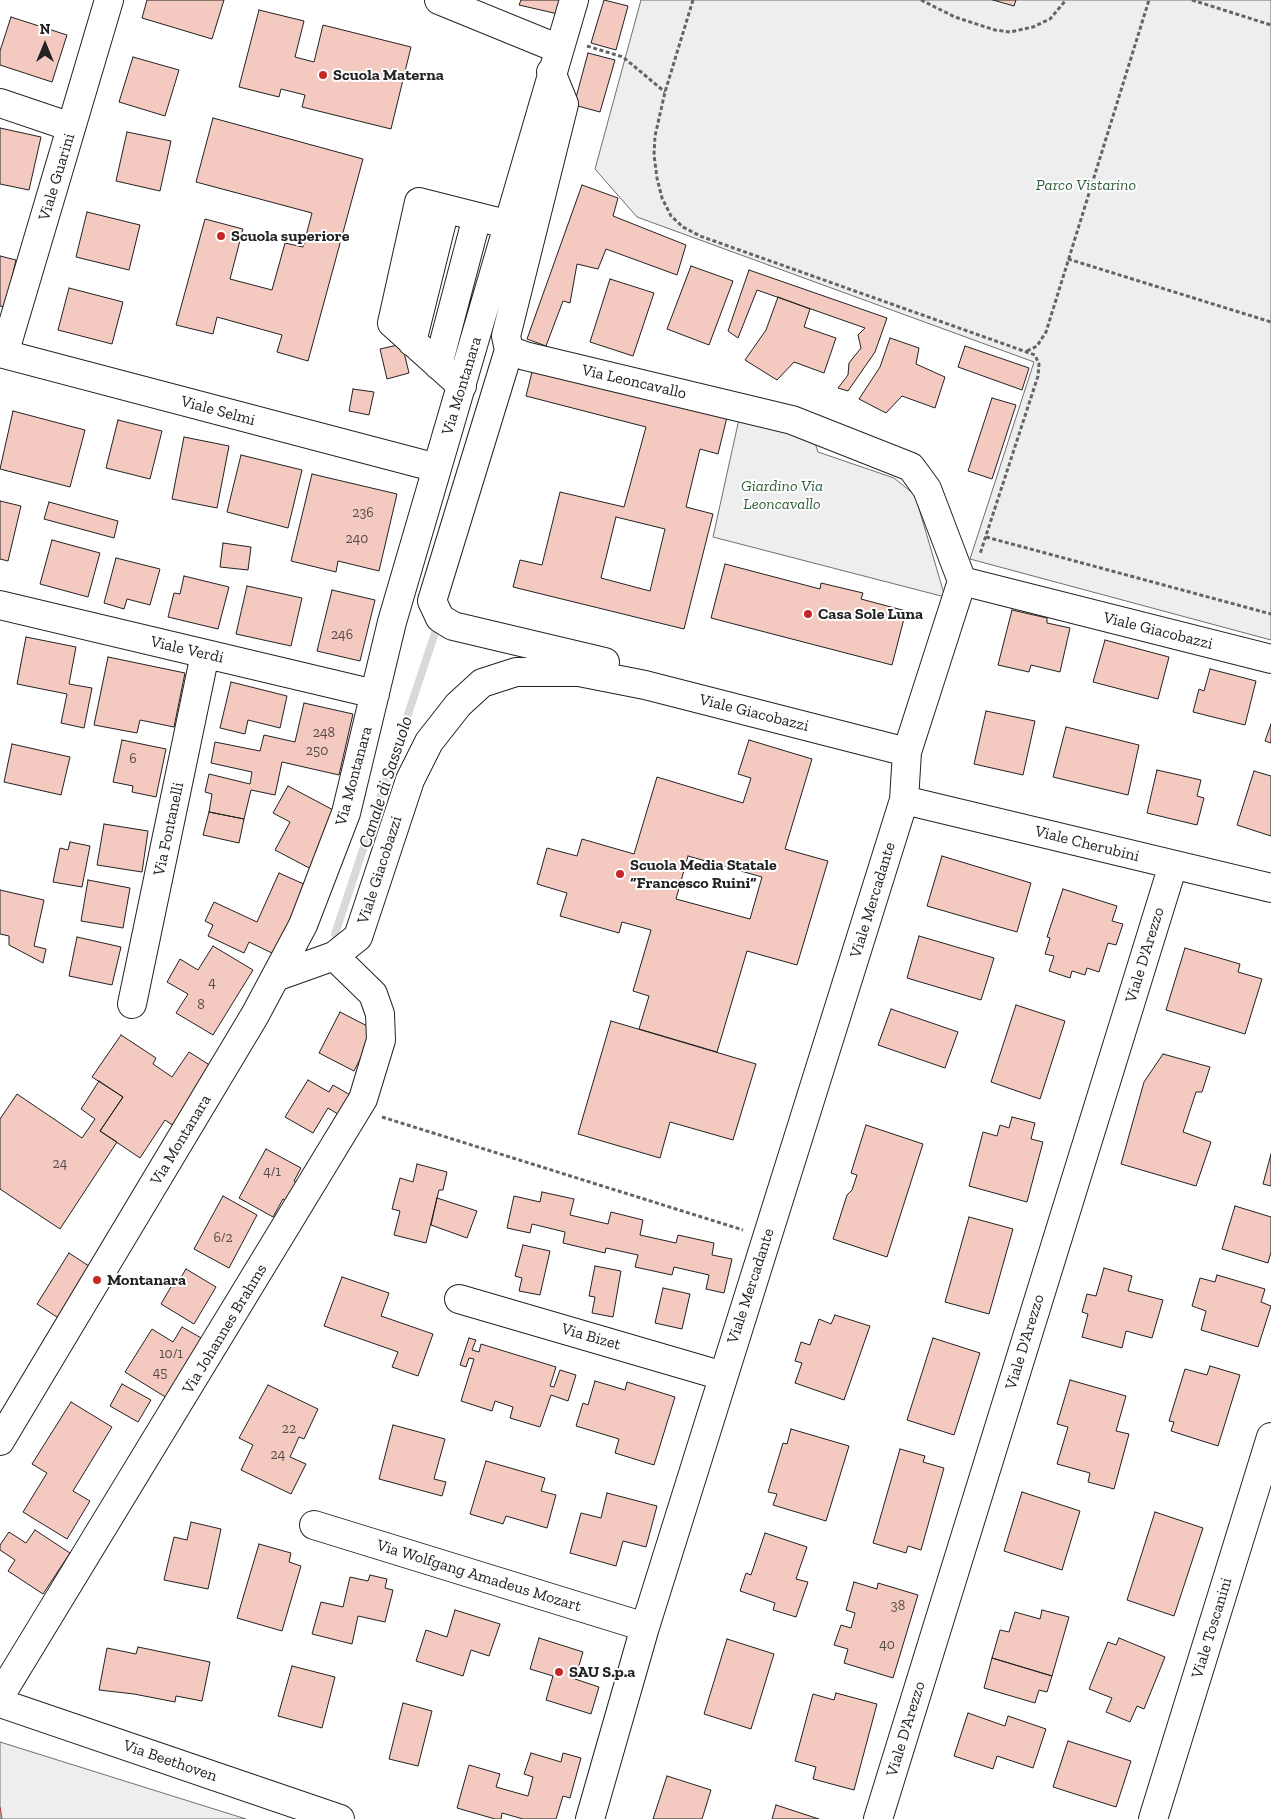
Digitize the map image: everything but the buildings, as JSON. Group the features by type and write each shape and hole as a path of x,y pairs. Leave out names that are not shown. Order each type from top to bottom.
{"street":[{"name":"Viale Guarini","path":"2,353 109,0"},
{"path":"439,0 555,61 564,104 506,336 509,350 432,601 440,618 453,626 633,668 645,685"},
{"name":"Via Montanara","path":"0,1441 278,976 304,925 346,813 392,622 510,225 555,61 574,0"},
{"path":"0,103 72,127"},
{"path":"462,386 392,323 419,202 510,225"},
{"path":"438,365 477,217"},
{"name":"Via Leoncavallo","path":"509,350 525,356 792,420 911,467 927,489 962,581"},
{"name":"Viale Selmi","path":"2,353 437,468"},
{"path":"907,752 962,581"},
{"name":"Viale Giacobazzi","path":"962,581 1271,659"},
{"name":"Viale Verdi","path":"0,605 375,694"},
{"name":"Via Fontanelli","path":"132,1004 205,654"},
{"name":"Viale Giacobazzi","path":"278,976 334,956 358,936 410,780 429,742 458,705 482,683 516,672 570,672 645,685 907,752"},
{"name":"Viale Mercadante","path":"590,1819 645,1627 904,800 907,752"},
{"name":"Viale Cherubini","path":"904,800 1271,888"},
{"name":"Viale D'Arezzo","path":"878,1819 1173,864"},
{"name":"Via Johannes Brahms","path":"0,1696 363,1099 381,1040 380,1014 373,994 334,956"},
{"name":"Via Bizet","path":"459,1299 723,1376"},
{"name":"Viale Toscanini","path":"1153,1819 1271,1437"},
{"name":"Via Wolfgang Amadeus Mozart","path":"314,1525 645,1627"},
{"name":"Via Beethoven","path":"0,1703 340,1819"}],"path":[{"path":"694,0 665,92 655,136 654,155 662,198 671,216 683,227 700,236 1026,351 1035,356 1039,364 1038,376 979,559"},
{"path":"921,0 956,17 995,30 1010,32 1033,27 1050,19 1066,0"},
{"path":"1026,351 1037,346 1046,332 1149,0"},
{"path":"1192,0 1271,25"},
{"path":"555,61 583,45 623,57 665,92"},
{"path":"1068,259 1271,322"},
{"path":"986,537 1271,614"},
{"path":"357,1110 767,1238"}],"green space":[{"name":"Parco Vistarino","path":"641,0 1271,0 1271,640 970,559 1034,362 637,217 595,169"},
{"name":"Giardino Via Leoncavallo","path":"739,419 813,437 818,452 894,478 915,495 945,597 713,537"},
{"path":"0,1742 246,1819 0,1819"}],"waterway":[{"name":"Canale di Sassuolo","path":"335,934 436,630"}],"power":[{"path":"0,1807 2,1819"}],"place":[{"name":"Scuola Materna","path":"323,75"},
{"name":"Scuola superiore","path":"221,236"},
{"name":"Casa Sole Luna","path":"808,614"},
{"name":"Scuola Media Statale “Francesco Ruini”","path":"620,874"},
{"name":"Montanara","path":"97,1280"},
{"name":"SAU S.p.a","path":"559,1672"}]}
